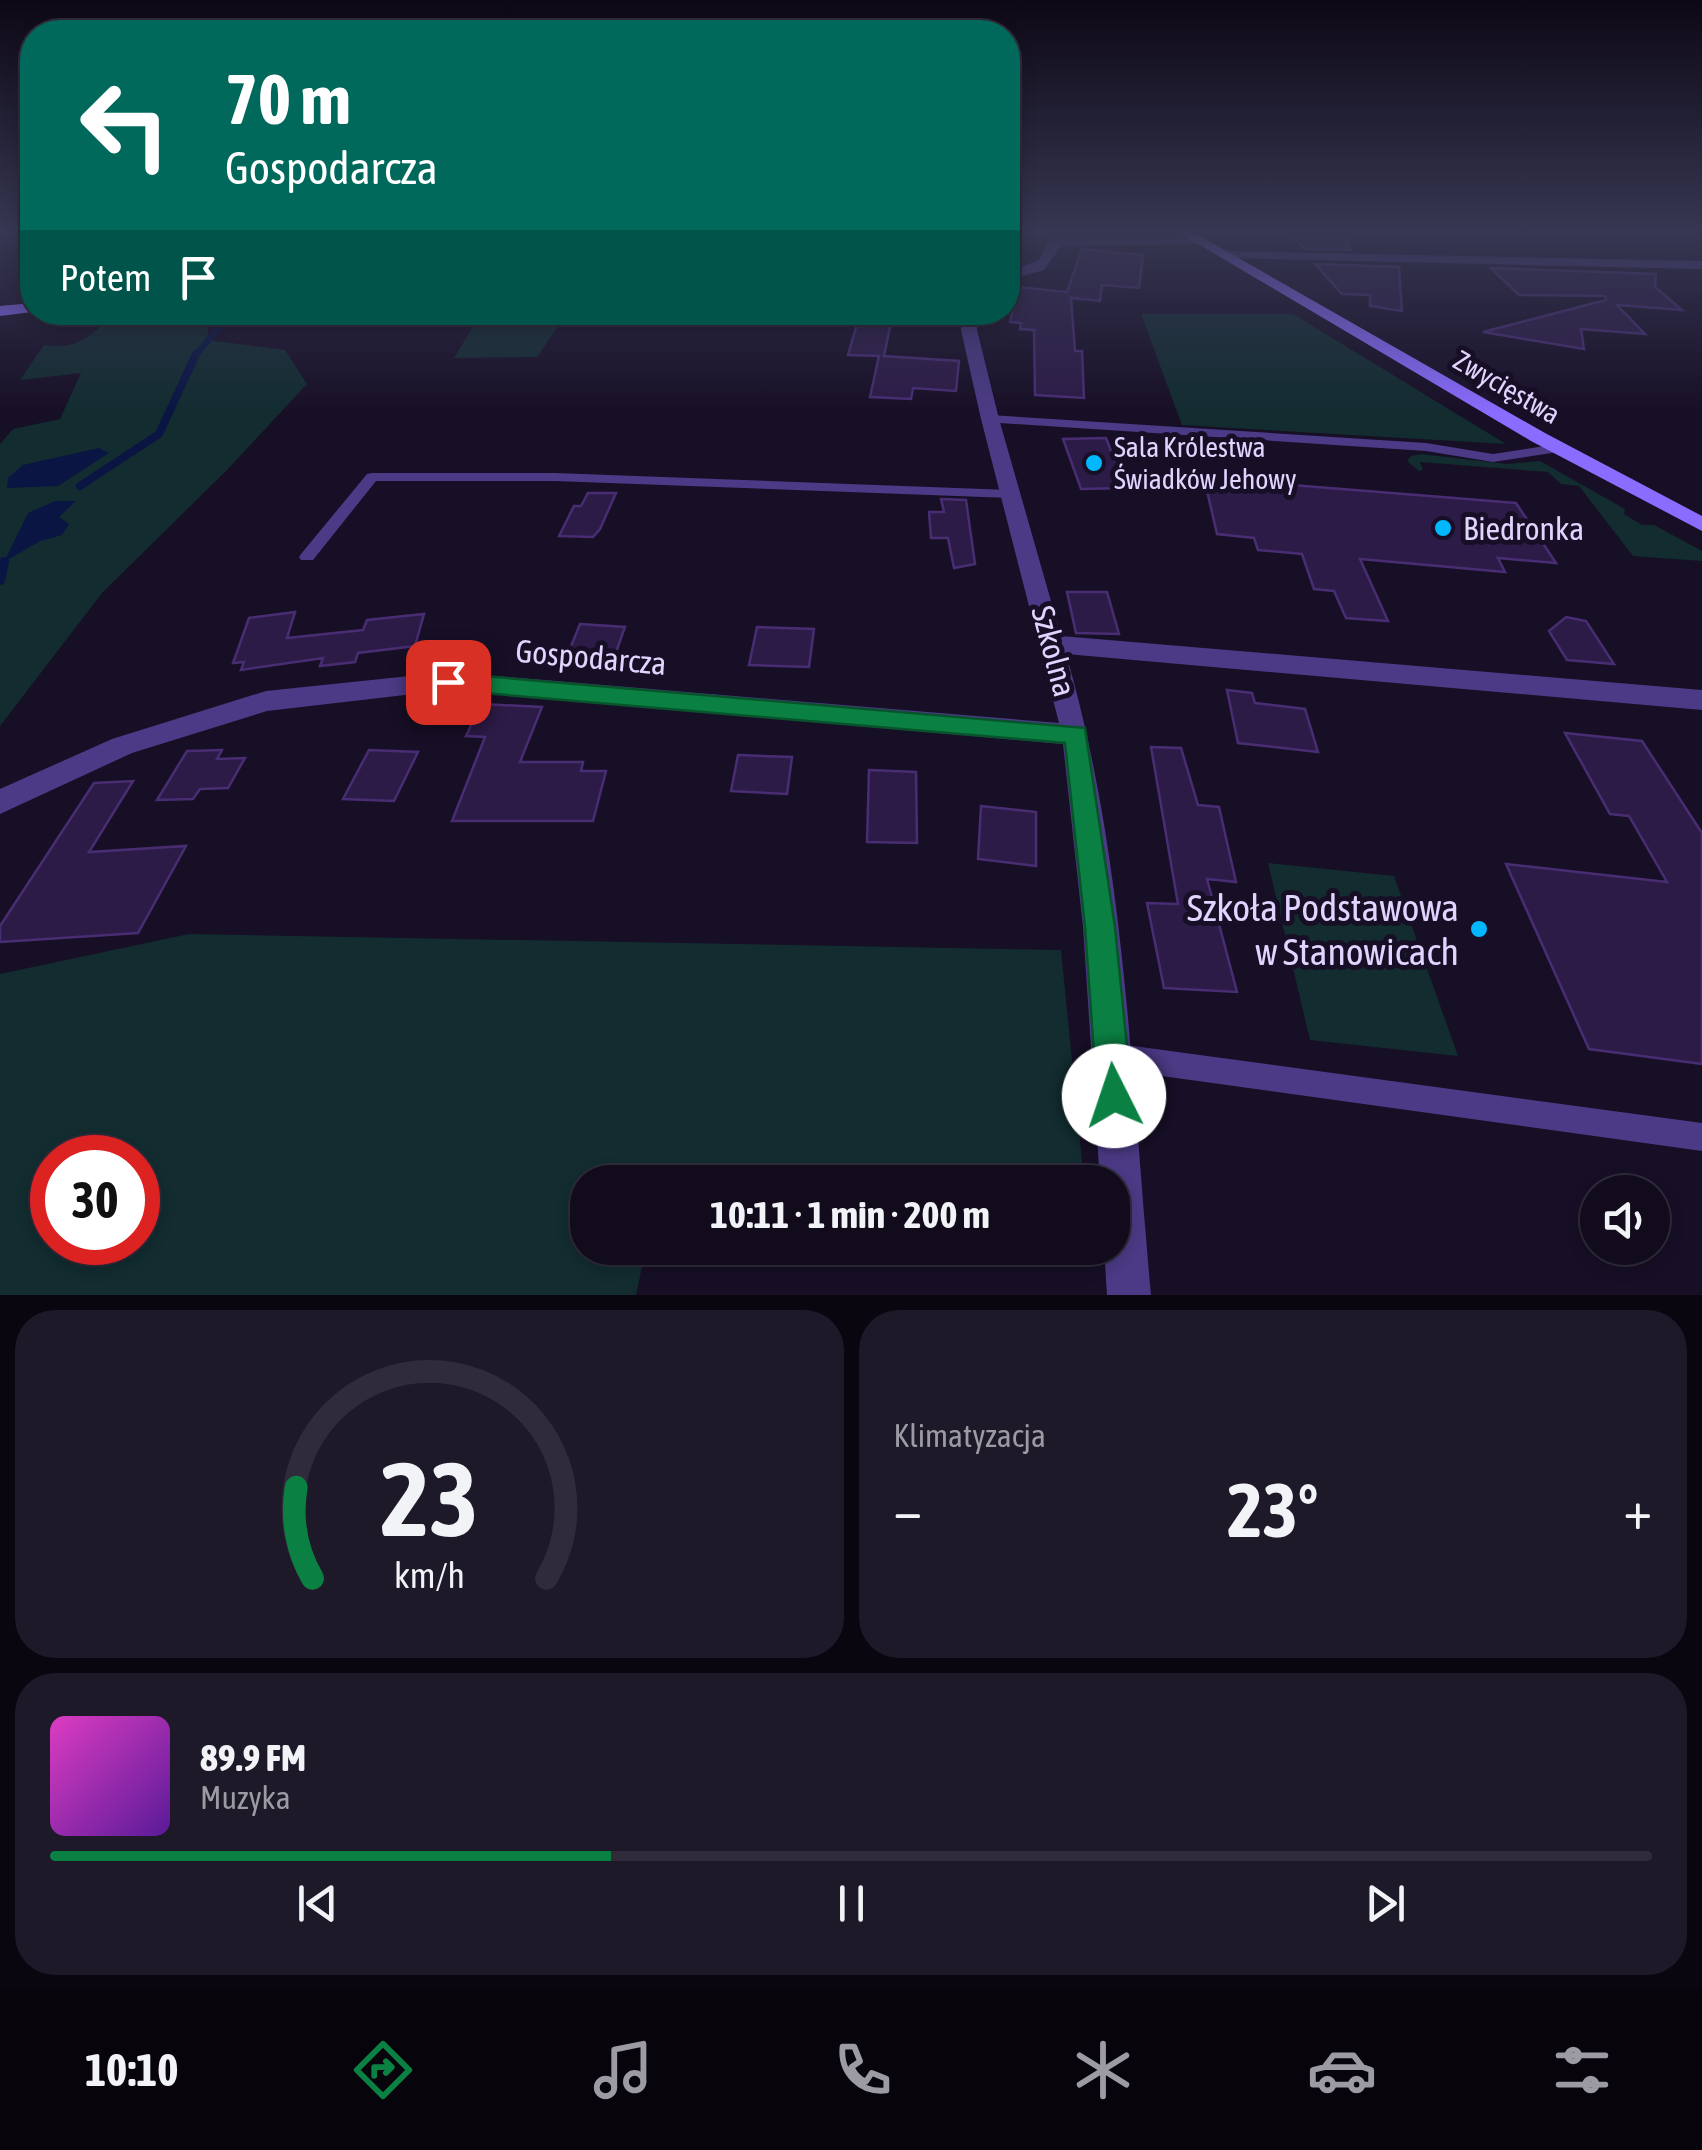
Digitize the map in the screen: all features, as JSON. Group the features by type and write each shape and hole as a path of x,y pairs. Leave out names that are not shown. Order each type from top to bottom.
{"main road":[{"name":"Zwycięstwa","path":"1293,292 1558,448 1702,525"}],"street":[{"name":"Szkolna","path":"970,325 990,419 1076,734 1111,1056 1129,1295"},
{"path":"1052,644 1702,700"},
{"name":"Gospodarcza","path":"0,802 122,746 266,701 448,682 1076,734"}],"lane":[{"path":"990,419 1426,447 1493,458 1558,448"},
{"path":"307,557 372,477 555,477 1010,494"},
{"path":"1111,1056 1702,1137"}],"green space":[{"path":"1141,314 1293,314 1506,444 1182,425"},
{"path":"104,325 209,325 207,340 285,350 307,384 228,469 102,593 0,726 0,444 13,429 60,419 81,373 20,380 44,345 79,342"},
{"path":"474,325 559,325 537,357 454,358"},
{"path":"1421,454 1507,464 1540,461 1625,509 1624,514 1642,525 1654,525 1702,551 1702,561 1633,556 1579,486 1561,484 1548,472 1420,462 1423,470 1419,471 1407,461"},
{"path":"1268,863 1394,876 1458,1056 1310,1040"},
{"path":"189,934 1061,950 1082,1165 570,1165 570,1265 642,1265 636,1295 0,1295 0,974"}],"shaded area":[{"path":"99,448 109,453 58,486 7,488 8,478 23,465"},
{"path":"55,501 76,501 59,517 69,524 62,535 40,541 4,562 28,513"}],"building":[{"path":"1020,292 1101,292 1100,301 1071,298 1075,351 1082,351 1084,398 1035,395 1034,330 1020,329"},
{"path":"1401,292 1402,311 1370,306 1370,295 1342,294"},
{"path":"1516,292 1661,292 1682,310 1617,305 1645,334 1581,329 1584,349 1483,332 1606,300 1605,296"},
{"path":"857,325 890,325 884,356 959,361 956,391 913,388 911,399 870,397 879,356 848,355"},
{"name":"Sala Królestwa Świadków Jehowy","path":"1106,438 1126,488 1081,489 1063,439"},
{"path":"1204,478 1516,503 1556,563 1498,558 1505,572 1360,559 1388,621 1346,618 1334,591 1314,589 1302,554 1258,550 1254,538 1217,534"},
{"path":"588,493 616,493 600,529 593,537 559,536 574,506 581,506"},
{"path":"941,499 966,500 975,564 954,568 948,538 931,538 929,512 944,512"},
{"path":"1067,592 1107,592 1119,634 1076,633"},
{"path":"295,612 287,638 363,630 367,620 424,614 415,646 358,653 355,662 320,666 323,658 241,670 244,662 233,663 249,618"},
{"path":"1566,617 1586,621 1614,664 1567,660 1549,631"},
{"path":"580,624 625,627 614,658 567,656"},
{"path":"757,627 814,629 809,667 749,665"},
{"path":"1227,690 1252,693 1255,703 1305,709 1318,752 1238,743"},
{"path":"481,704 542,707 520,762 583,762 581,771 606,771 593,821 452,821 485,737 466,736"},
{"name":"Szkoła Podstawowa w Stanowicach","path":"1565,733 1642,741 1702,833 1702,1064 1589,1049 1506,864 1667,882 1629,816 1610,814"},
{"path":"1151,747 1181,748 1198,805 1219,807 1236,882 1207,879 1237,992 1164,988 1147,903 1178,904"},
{"path":"222,750 217,759 245,758 228,788 200,789 193,799 157,800 187,751"},
{"path":"369,750 418,752 394,801 343,799"},
{"path":"738,755 792,757 787,794 731,791"},
{"path":"869,770 916,772 917,843 867,842"},
{"path":"133,781 89,852 186,846 138,933 0,942 0,926 94,783"},
{"path":"981,806 1036,812 1036,866 978,859"}],"waterway":[{"path":"195,356 221,325"},
{"path":"80,486 159,434 195,356"},
{"path":"0,580 4,562"}],"place":[{"name":"Sala Królestwa Świadków Jehowy","path":"1094,463"},
{"name":"Biedronka","path":"1443,528"},
{"name":"Szkoła Podstawowa w Stanowicach","path":"1479,929"}],"route":[{"path":"448,682 1076,734 1100,927 1114,1096"}]}
